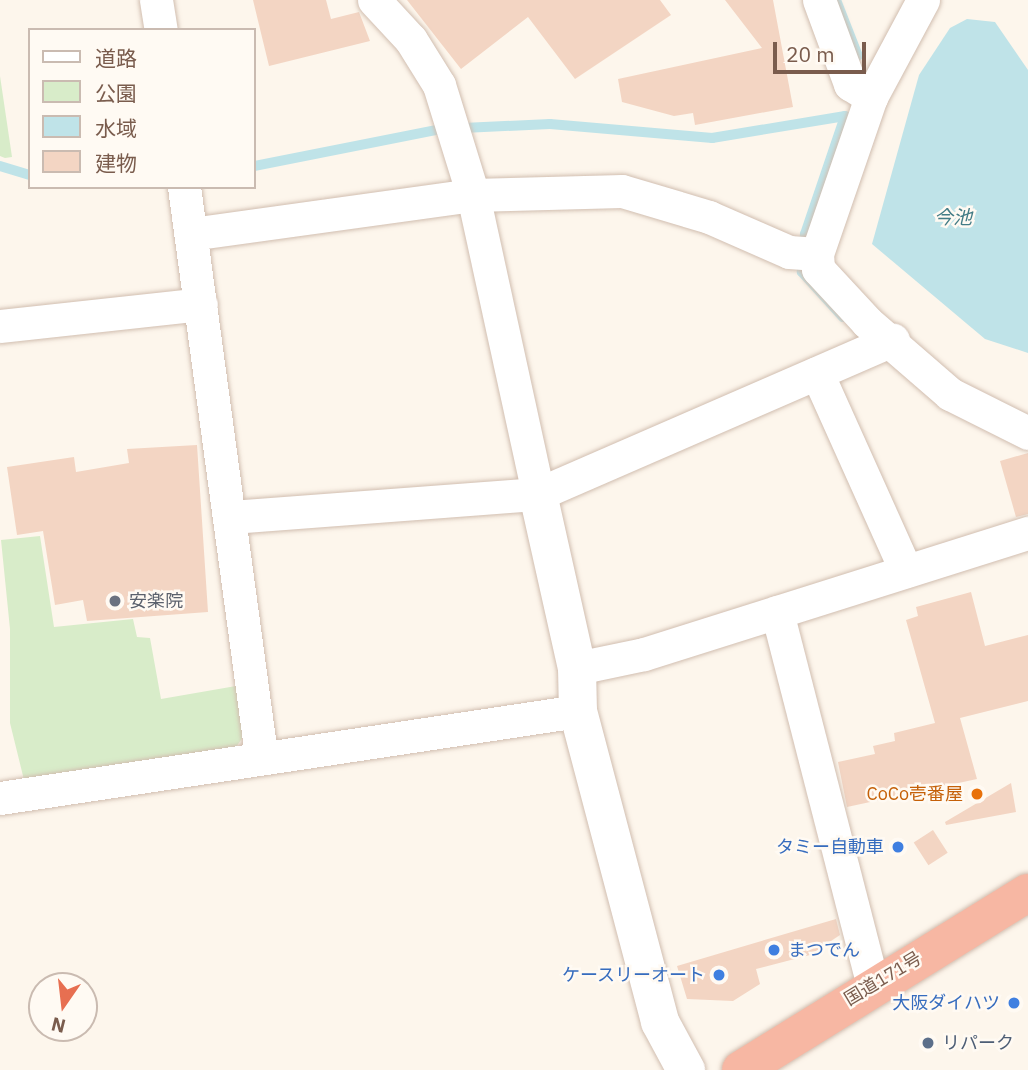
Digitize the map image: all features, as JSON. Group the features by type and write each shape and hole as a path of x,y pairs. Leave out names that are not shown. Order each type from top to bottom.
{"highway":[{"name":"国道171号","path":"741,1070 873,985 1028,893"}],"street":[{"path":"156,0 161,28"},
{"path":"374,0 430,66 473,195 577,668 578,711 660,1022 685,1070"},
{"path":"819,0 850,84 871,97"},
{"path":"923,0 871,97 817,254 818,269 842,297 950,394 1028,433"},
{"path":"184,189 231,517 261,754"},
{"path":"191,234 473,195 622,191 709,217 789,252 817,254"},
{"path":"0,326 201,304"},
{"path":"231,517 538,494 893,340"},
{"path":"817,373 906,571"},
{"path":"577,668 778,612 1028,533"},
{"path":"778,612 873,985"},
{"path":"0,797 261,754 578,711"}],"green space":[{"path":"0,76 12,157 5,158 0,156"},
{"path":"40,536 54,627 133,619 137,637 150,638 161,699 236,686 243,737 234,750 25,784 10,723 10,629 1,540"}],"water":[{"name":"今池","path":"967,19 995,22 1028,70 1028,353 985,339 872,244 919,75 950,28"}],"building":[{"path":"253,0 326,0 331,19 359,12 370,41 269,66"},
{"path":"407,0 660,0 671,15 575,79 528,17 461,69"},
{"path":"725,0 773,0 793,107 695,125 693,113 674,116 622,102 618,79 762,48"},
{"path":"197,445 208,612 87,621 83,600 55,605 43,531 17,535 7,467 74,457 76,472 129,463 127,449"},
{"path":"1028,453 1028,514 1016,517 1000,461"},
{"path":"971,592 985,646 1028,635 1028,701 960,718 977,779 847,807 838,762 875,754 873,746 895,741 894,733 935,723 906,620 918,616 916,607"},
{"path":"1011,783 1016,812 946,825 945,822"},
{"path":"933,830 948,853 928,865 914,843"},
{"path":"836,919 840,935 810,955 756,969 760,984 733,1001 687,999 677,966"}],"waterway":[{"path":"836,0 858,56"},
{"path":"463,128 550,124 712,138 845,116 805,234 802,272 843,317"},
{"path":"256,166 435,130"},
{"path":"0,166 28,174"}],"place":[{"name":"安楽院","path":"115,601"},
{"name":"CoCo壱番屋","path":"977,794"},
{"name":"タミー自動車","path":"898,847"},
{"name":"まつでん","path":"774,950"},
{"name":"ケースリーオート","path":"719,975"},
{"name":"大阪ダイハツ","path":"1014,1003"},
{"name":"リパーク","path":"928,1043"}]}
